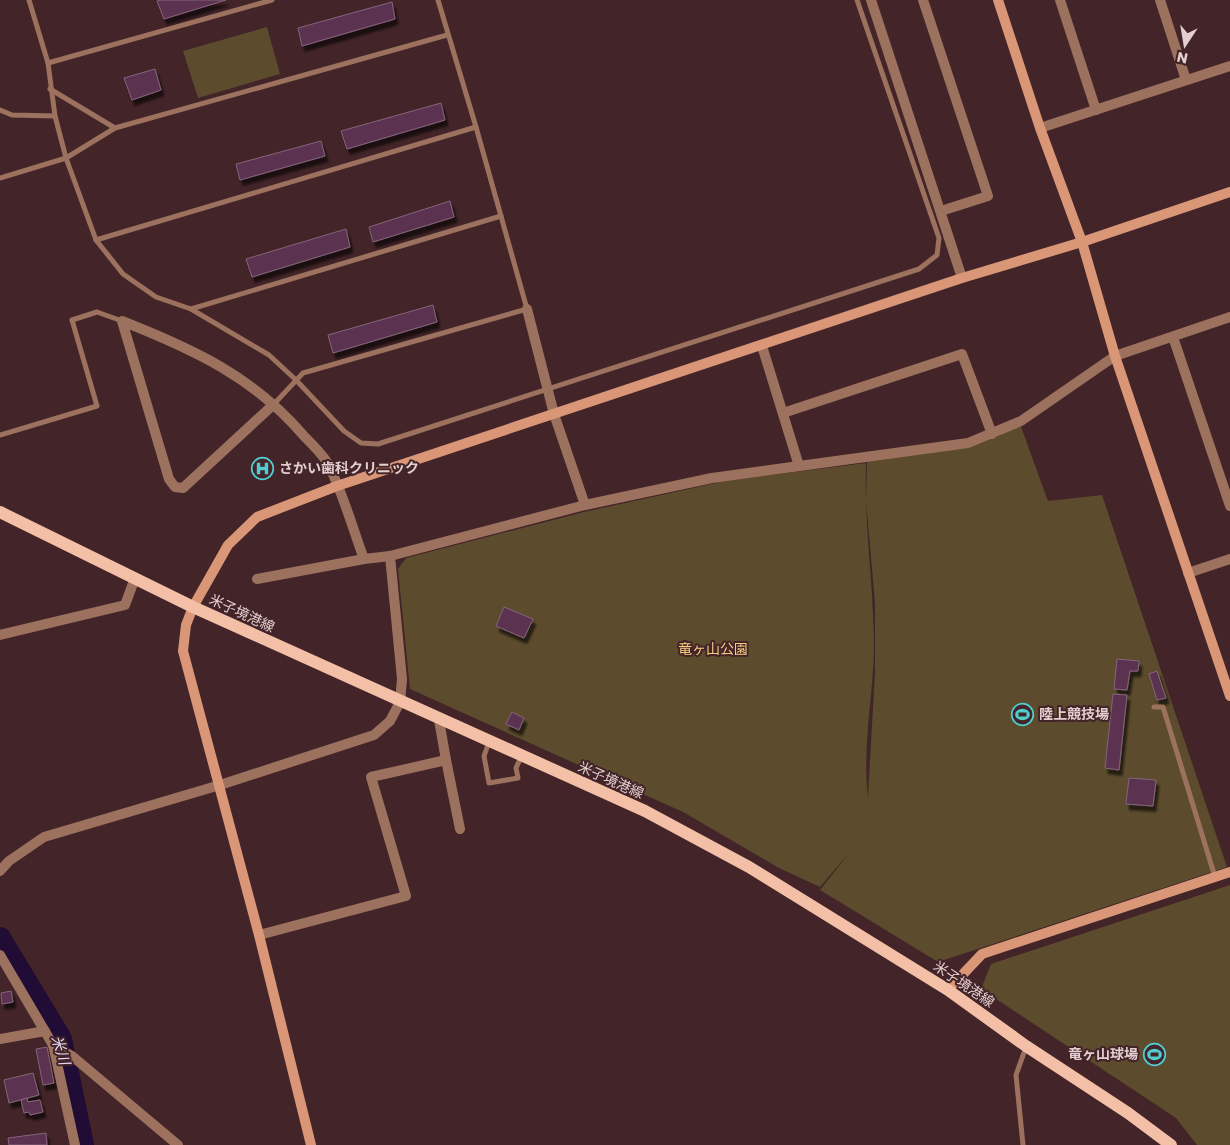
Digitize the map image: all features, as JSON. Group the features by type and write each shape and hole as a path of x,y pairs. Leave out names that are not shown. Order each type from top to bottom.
{"main road":[{"name":"米子境港線","path":"0,512 193,607 439,720 646,812 749,867 948,990 1026,1046 1128,1113 1171,1145"}],"street":[{"path":"871,0 962,278"},
{"path":"923,0 988,196 941,211"},
{"path":"998,0 1040,128 1082,242 1115,356 1230,696"},
{"path":"1060,0 1096,110"},
{"path":"1160,0 1186,80"},
{"path":"1040,128 1230,66"},
{"path":"311,1145 220,785 182,651 186,625 193,607 228,545 257,517 338,486 962,278 1082,242 1230,192"},
{"path":"527,308 554,414 585,505"},
{"path":"257,579 390,556 585,505 712,478 968,443 1021,421 1115,356 1230,318"},
{"path":"122,321 169,479 175,487 183,488 274,404"},
{"path":"122,321 180,344 224,367 274,404 326,461 338,486 364,559"},
{"path":"1172,337 1230,506"},
{"path":"762,346 799,466"},
{"path":"783,413 962,354 992,434"},
{"path":"0,871 9,861 44,837 220,785 374,735 390,721 400,702 402,679 390,556"},
{"path":"1188,573 1230,559"},
{"path":"0,636 125,605 135,578"},
{"path":"439,720 460,829"},
{"path":"259,936 406,896 371,778 446,760"},
{"path":"948,990 982,954 1230,872"},
{"path":"0,954 53,1045 75,1145"},
{"path":"0,1039 45,1031"},
{"path":"53,1045 72,1056 178,1145"}],"lane":[{"path":"29,0 48,63 55,116 66,158 96,240 124,274 156,296 191,309 269,355 296,380 344,432 361,443 378,444 918,269 937,255 939,238 858,0"},
{"path":"48,63 272,0"},
{"path":"274,404 304,373 527,308 438,0"},
{"path":"0,178 66,158 114,128 447,36"},
{"path":"50,89 114,128"},
{"path":"0,110 12,115 55,116"},
{"path":"96,240 476,127"},
{"path":"191,309 500,216"},
{"path":"0,435 97,406 72,320 97,312 122,321"},
{"path":"1154,707 1163,707 1216,877"},
{"path":"489,742 484,756 489,783 518,778 516,768 522,756"},
{"path":"1023,1145 1016,1075 1026,1046"}],"green space":[{"path":"267,27 280,74 198,98 183,51"},
{"name":"竜ヶ山公園","path":"1020,424 1048,501 1102,495 1227,867 938,962 820,890 850,852 820,887 779,868 683,812 410,689 398,569 406,558 584,512 725,481 866,463 866,497 867,461 968,447","holes":["866,502 875,603 875,672 868,797 866,761 874,649"]},
{"name":"竜ヶ山球場","path":"1230,885 1230,1145 1197,1145 1176,1118 981,989 991,964"}],"building":[{"path":"226,0 164,19 157,1"},
{"path":"392,2 395,19 302,46 298,28"},
{"path":"155,69 161,90 132,100 124,78"},
{"path":"441,103 445,120 347,149 341,131"},
{"path":"321,141 325,156 240,180 236,164"},
{"path":"450,201 454,217 373,242 369,227"},
{"path":"346,229 350,247 252,277 246,259"},
{"path":"433,305 437,322 333,353 328,335"},
{"path":"504,607 533,619 524,638 496,626"},
{"path":"1117,659 1139,661 1138,671 1130,671 1127,690 1114,689"},
{"path":"1157,671 1166,698 1157,700 1149,674"},
{"path":"1113,694 1127,695 1119,770 1105,768"},
{"path":"512,712 524,718 519,730 506,724"},
{"path":"1129,778 1156,780 1153,806 1126,804"},
{"path":"11,991 13,1002 2,1004 1,993"},
{"path":"47,1047 54,1083 43,1085 36,1049"},
{"path":"33,1073 39,1095 9,1103 4,1080"},
{"path":"27,1098 28,1102 40,1100 43,1112 30,1115 29,1112 24,1113 21,1100"},
{"path":"46,1133 47,1145 9,1145 8,1138"}],"waterway":[{"name":"米川","path":"0,938 61,1039 83,1145"}],"place":[{"name":"さかい歯科クリニック","path":"263,468"},
{"name":"陸上競技場","path":"1023,714"},
{"name":"竜ヶ山球場","path":"1154,1054"}]}
